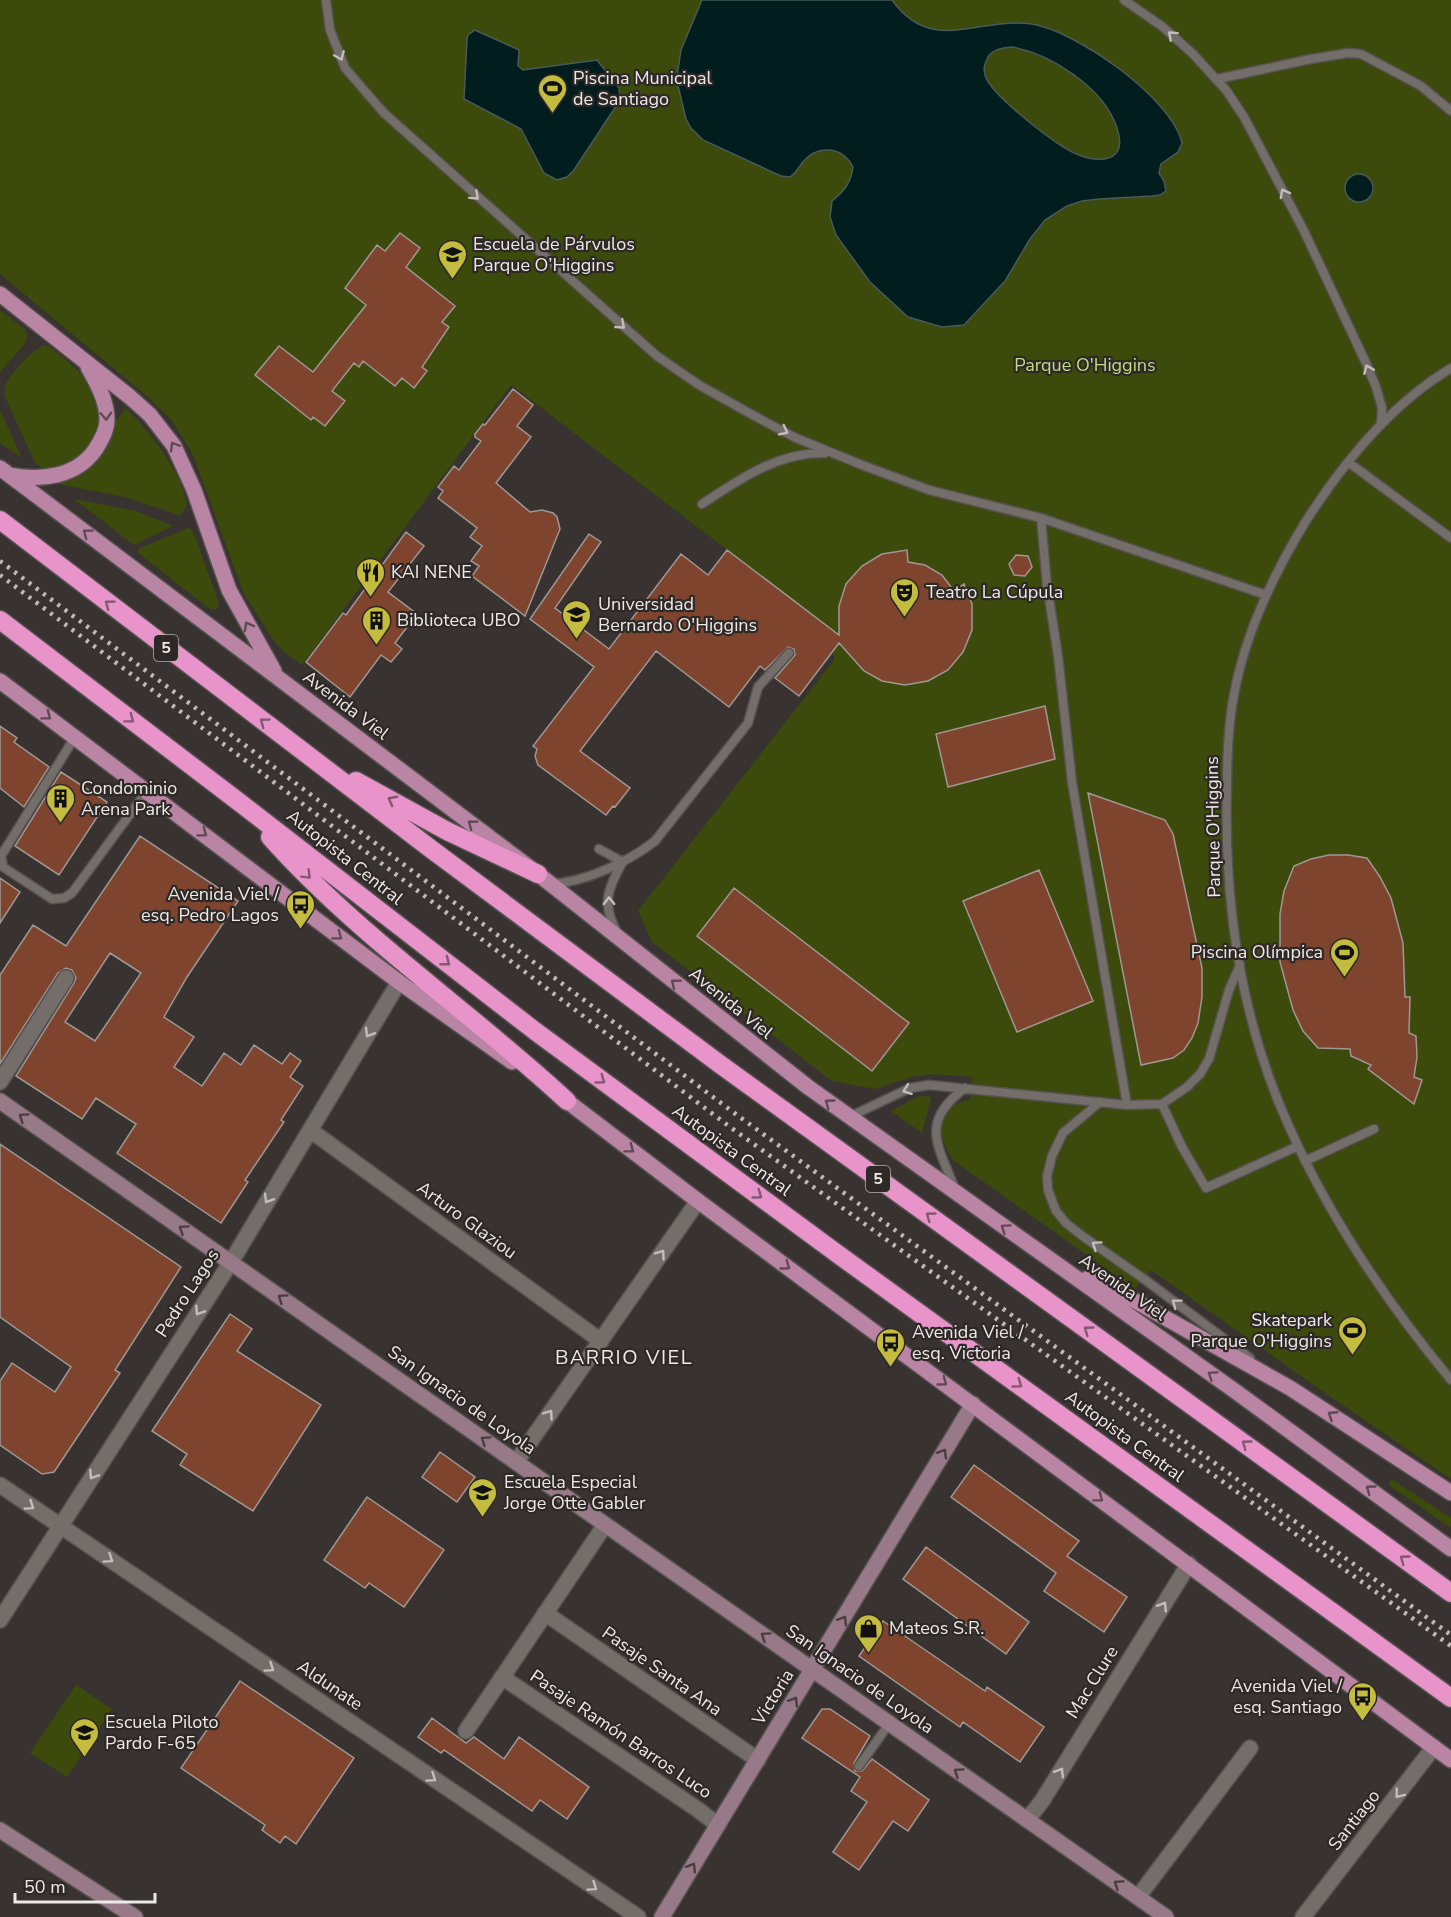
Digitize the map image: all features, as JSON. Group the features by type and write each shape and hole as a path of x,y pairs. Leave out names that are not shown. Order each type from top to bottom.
{"highway":[{"name":"5","path":"0,520 311,758 740,1079 1451,1593"},
{"name":"Autopista Central","path":"0,620 554,1045 839,1255 1451,1698"},
{"path":"311,758 447,831 544,879"},
{"path":"239,802 275,843 377,941 514,1053 567,1101"}],"main road":[{"path":"0,294 150,415 174,446 194,490 229,590 277,677"},
{"path":"4,471 43,477 65,473 84,462 99,445 106,427 105,408 102,394 86,362"},
{"name":"Avenida Viel","path":"4,471 544,879 754,1047 1451,1549"},
{"path":"0,681 399,982 567,1101 698,1201 1451,1760"},
{"path":"1053,1261 1137,1302 1290,1388 1451,1493"}],"street":[{"path":"0,1082 66,978"},
{"name":"Pedro Lagos","path":"1,1614 231,1262 399,982"},
{"name":"San Ignacio de Loyola","path":"0,1101 1166,1917"},
{"name":"Arturo Glaziou","path":"310,1130 600,1341"},
{"path":"516,1462 698,1201"},
{"name":"Victoria","path":"662,1917 973,1404"},
{"name":"Aldunate","path":"0,1485 638,1917"},
{"path":"466,1731 605,1525"},
{"name":"Mac Clure","path":"1028,1820 1189,1564"},
{"name":"Pasaje Santa Ana","path":"545,1613 758,1760"},
{"name":"Pasaje Ramón Barros Luco","path":"502,1677 698,1809 718,1825"},
{"name":"Santiago","path":"1303,1917 1434,1747"},
{"path":"1138,1897 1250,1748"},
{"path":"0,1830 135,1917"}],"lane":[{"path":"326,0 330,30 345,68 384,113 657,356 699,385 760,419 832,453 929,489 1041,518 1266,595"},
{"path":"1124,0 1163,27 1216,79 1244,117 1304,231 1376,387 1382,408 1381,425"},
{"path":"1216,79 1311,59 1348,53 1361,54 1420,87 1451,111"},
{"name":"Parque O'Higgins","path":"1451,368 1426,385 1381,425 1348,462 1299,533 1275,576 1251,633 1234,695 1227,760 1226,824 1230,899 1244,991 1266,1067 1280,1105 1305,1161 1329,1206 1371,1273 1451,1380"},
{"path":"702,504 748,475 786,458 806,453 832,453"},
{"path":"1348,462 1451,538"},
{"path":"1041,518 1047,585 1058,656 1072,782 1127,1105"},
{"path":"544,879 566,883 581,879 638,855 655,841 748,723 758,687 789,653"},
{"path":"75,737 1,856 3,867 52,899 64,898 72,893 147,791"},
{"path":"599,849 623,862"},
{"path":"622,940 610,916 607,899 609,888 623,862"},
{"path":"849,1117 910,1088 929,1085 1127,1105 1162,1104 1187,1087 1200,1074 1209,1059 1229,990 1240,965"},
{"path":"956,1192 938,1145 936,1131 939,1113 948,1100 965,1088"},
{"path":"1100,1102 1063,1133 1052,1156 1047,1176 1048,1190 1056,1211 1081,1235 1290,1388"},
{"path":"1162,1104 1182,1147 1206,1188 1298,1146"},
{"path":"1305,1161 1374,1129"},
{"path":"859,1766 889,1724"}],"green space":[{"name":"Parque O'Higgins","path":"0,0 1451,0 1451,1479 1151,1270 1135,1289 954,1161 944,1143 942,1123 950,1108 970,1100 972,1077 931,1074 911,1077 875,1089 832,1081 652,942 638,911 834,660 832,630 514,387 511,385 302,665 282,650 273,640 243,592 193,455 171,419 142,392 0,274"},
{"path":"0,310 25,329 27,335 22,347 0,372"},
{"path":"45,345 80,373 88,383 97,403 98,422 92,439 81,453 68,463 55,468 42,468 34,461 4,393 7,382 16,369 28,356"},
{"path":"126,408 163,452 178,478 187,505 179,515 125,497 58,484 82,475 96,463 109,444 115,422"},
{"path":"0,410 22,458 0,443"},
{"path":"74,499 136,511 173,526 134,545"},
{"path":"188,528 193,531 219,603 216,610 211,610 137,552 140,548"},
{"path":"919,1096 931,1098 922,1133 891,1111"},
{"path":"1392,1479 1451,1518 1451,1528 1390,1486 1389,1482"},
{"path":"76,1685 112,1709 67,1777 30,1753"}],"water":[{"path":"702,0 892,0 907,17 923,26 940,30 1012,23 1032,24 1051,29 1073,39 1120,69 1161,106 1174,125 1182,143 1178,152 1161,164 1159,173 1166,191 1160,195 1082,201 1067,206 1045,220 1030,239 1005,281 964,325 942,327 908,317 870,282 836,235 830,217 832,201 849,182 853,167 842,155 836,151 822,150 808,157 790,177 781,176 703,140 691,128 686,119 678,86 681,50","holes":["1012,47 1059,65 1101,99 1117,128 1120,141 1118,151 1104,159 1084,157 1074,153 1020,115 997,93 985,75 984,68 988,57 992,52 1001,48"]},
{"name":"Piscina Municipal de Santiago","path":"475,30 519,50 518,66 523,70 597,60 619,88 620,100 567,177 557,180 544,173 521,129 464,99 467,39 468,35"},
{"path":"1359,174 1369,178 1373,188 1369,198 1359,202 1349,198 1345,188 1349,178"}],"building":[{"path":"400,233 420,248 406,267 455,306 442,322 449,327 422,367 427,371 414,388 402,378 395,386 363,361 359,367 354,363 332,391 345,401 325,426 313,417 311,420 255,375 279,346 313,372 366,305 345,288 377,245 385,251"},
{"path":"513,389 533,405 517,426 531,437 496,483 530,512 542,510 553,513 557,517 560,529 525,616 472,576 479,566 471,561 482,546 470,537 477,528 438,498 443,491 438,487 454,466 459,470 481,441 475,437 475,434 483,424 485,425"},
{"path":"406,532 424,546 388,592 417,614 395,643 402,649 391,662 381,655 350,697 306,662 343,613 346,615"},
{"path":"589,534 601,542 555,608 609,649 681,554 708,575 727,550 839,635 839,606 846,584 862,566 882,554 907,550 908,562 925,565 942,575 954,591 964,584 972,604 972,630 963,652 948,670 928,681 905,685 882,681 864,671 839,643 799,696 775,678 795,655 794,649 788,647 765,670 760,666 729,707 656,651 580,751 630,788 606,815 538,765 535,756 537,749 533,746 594,667 530,619"},
{"path":"1016,555 1028,556 1032,567 1025,576 1014,575 1009,564"},
{"path":"1045,706 1055,759 948,787 936,734"},
{"path":"0,726 17,738 14,742 49,767 24,807 0,788"},
{"name":"Condominio Arena Park","path":"61,772 107,802 59,875 15,846"},
{"path":"1088,793 1165,820 1173,834 1202,968 1202,997 1198,1023 1192,1038 1184,1050 1173,1058 1141,1065"},
{"path":"140,836 238,901 187,977 164,1017 194,1037 174,1067 202,1086 224,1053 241,1065 254,1045 282,1064 290,1053 301,1061 290,1077 303,1086 281,1120 284,1122 245,1180 248,1182 221,1223 117,1153 136,1124 96,1098 82,1119 16,1076 74,983 76,978 72,970 66,968 58,973 0,1064 0,975 33,925 66,946","holes":["110,953 141,973 95,1041 65,1022"]},
{"name":"Piscina Olímpica","path":"1329,855 1367,858 1391,898 1403,943 1405,997 1410,997 1409,1033 1416,1036 1417,1057 1414,1077 1422,1080 1414,1104 1368,1069 1371,1065 1351,1056 1350,1049 1318,1048 1303,1031 1293,1010 1280,962 1280,914 1284,891 1294,866"},
{"path":"1039,870 1093,1001 1017,1032 963,901"},
{"path":"0,878 20,892 0,923"},
{"path":"734,888 909,1023 872,1071 697,936"},
{"path":"0,1144 181,1267 115,1370 120,1373 54,1472 42,1474 0,1445 0,1381 12,1363 55,1392 71,1367 0,1317"},
{"path":"230,1314 252,1329 237,1351 321,1405 253,1511 180,1465 187,1454 152,1431"},
{"path":"440,1452 475,1477 457,1502 422,1477"},
{"path":"974,1465 1079,1541 1067,1556 1127,1597 1104,1632 1044,1591 1056,1573 951,1497"},
{"path":"367,1497 444,1550 404,1607 369,1583 365,1588 324,1560"},
{"path":"926,1547 1029,1622 1006,1654 903,1579"},
{"path":"883,1621 985,1691 987,1687 1044,1727 1020,1762 963,1722 960,1727 859,1656"},
{"path":"240,1681 354,1758 296,1844 285,1836 280,1843 262,1830 265,1825 181,1768"},
{"path":"822,1709 830,1709 870,1736 854,1763 855,1771 862,1771 872,1759 929,1800 908,1831 893,1821 859,1870 833,1852 867,1802 851,1791 860,1777 802,1738"},
{"path":"432,1718 466,1743 474,1737 504,1759 519,1737 589,1787 567,1819 540,1800 532,1811 444,1750 441,1753 418,1737"}],"railway":[{"path":"0,561 737,1115 1451,1635"},
{"path":"0,575 730,1127 1451,1646"}],"place":[{"name":"Piscina Municipal de Santiago","path":"552,114"},
{"name":"Escuela de Párvulos Parque O’Higgins","path":"452,280"},
{"name":"KAI NENE","path":"370,598"},
{"name":"Teatro La Cúpula","path":"905,618"},
{"name":"Universidad Bernardo O'Higgins","path":"577,640"},
{"name":"Biblioteca UBO","path":"376,646"},
{"name":"Condominio Arena Park","path":"60,824"},
{"name":"Avenida Viel / esq. Pedro Lagos","path":"300,930"},
{"name":"Piscina Olímpica","path":"1344,978"},
{"name":"Skatepark Parque O'Higgins","path":"1353,1356"},
{"name":"Avenida Viel / esq. Victoria","path":"891,1368"},
{"name":"Escuela Especial Jorge Otte Gabler","path":"483,1518"},
{"name":"Mateos S.R.","path":"868,1654"},
{"name":"Avenida Viel / esq. Santiago","path":"1363,1722"},
{"name":"Escuela Piloto Pardo F-65","path":"84,1758"}],"district":[{"name":"BARRIO VIEL","path":"624,1357"}]}
